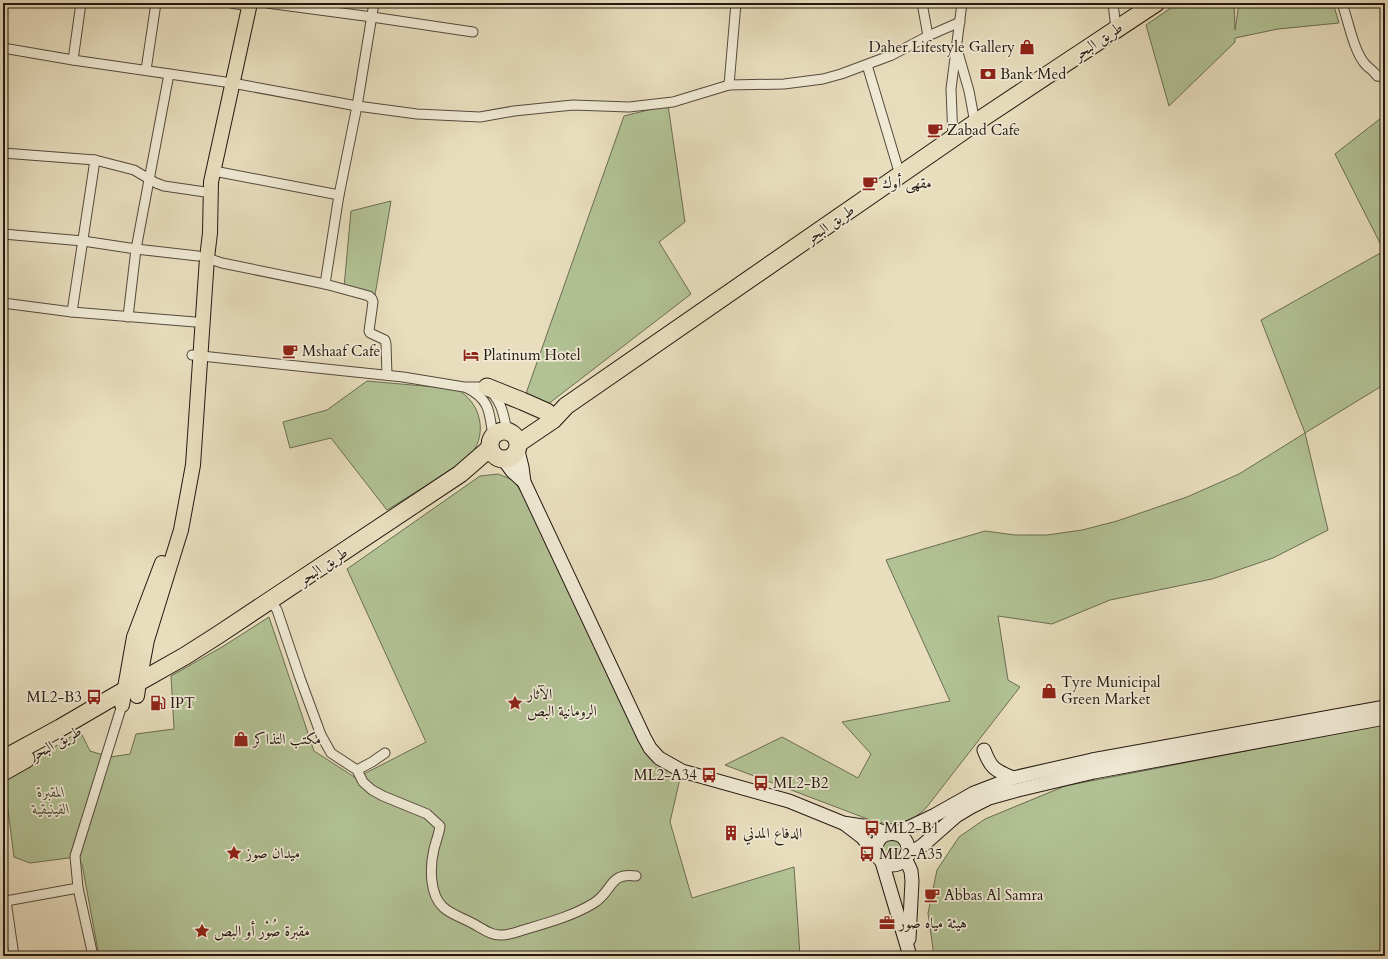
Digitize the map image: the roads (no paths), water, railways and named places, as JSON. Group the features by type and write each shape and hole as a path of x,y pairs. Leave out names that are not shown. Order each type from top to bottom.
{"highway":[{"name":"طريق البحر","path":"506,445 540,429 553,420 566,406 975,123 1156,3"},
{"path":"487,387 522,400 547,412"},
{"name":"طريق البحر","path":"3,772 131,693 185,656 272,601 460,474 506,445 547,412 566,406"},
{"name":"طريق البحر","path":"3,759 60,728 131,693"}],"main road":[{"path":"197,355 195,322 210,185 250,4"},
{"path":"131,693 181,530 186,489 186,462 197,355 203,257"},
{"path":"506,445 512,471 524,482 650,748 659,758 682,771 789,801 843,823 869,827 892,834 904,840 907,850 905,857 911,870 912,881 909,953"},
{"path":"843,823 862,837 880,859 892,865 897,864 923,845 956,816 971,807 989,798 1048,777 1152,748 1385,707"},
{"path":"909,953 876,850 877,842 882,837 935,816 974,793 1013,778 1048,777 1101,771 1385,718"},
{"path":"984,750 989,764 999,772 1013,778"}],"street":[{"path":"73,60 81,3"},
{"path":"146,70 156,3"},
{"path":"231,3 250,4"},
{"path":"267,3 473,32"},
{"path":"325,284 339,195 357,106 374,3"},
{"path":"729,85 736,3"},
{"path":"922,3 928,36"},
{"path":"953,139 951,89 962,3"},
{"path":"1113,3 1116,29"},
{"path":"1342,3 1356,48 1366,65 1374,71 1377,76 1385,77"},
{"path":"3,48 73,60 232,83 357,106 417,114 480,117 514,111 573,105 629,107 658,104 673,102 729,85 784,84 823,79 867,65 892,55 928,36 960,22"},
{"path":"956,45 968,86 975,123"},
{"path":"867,65 900,175"},
{"path":"128,317 136,249 169,74"},
{"path":"3,153 95,160 134,170 148,179 164,186 210,185 339,195"},
{"path":"72,312 95,160"},
{"path":"3,234 83,241 203,257 325,284 368,296 373,302 368,327 370,333 384,340 386,344 387,375"},
{"path":"3,303 72,312 195,322"},
{"path":"197,355 387,375 464,387 487,387 496,396 501,406 506,445"},
{"path":"464,387 478,393 485,400 506,445"},
{"path":"272,601 277,610 300,678 322,735 331,753 357,770 363,782 372,790 427,814 440,826 439,835 434,849 432,882 437,900 443,908 490,934 503,935 572,914 594,903 620,876 626,874 636,876"},
{"path":"93,956 78,888 75,862 76,850 131,693"},
{"path":"357,770 385,753"},
{"path":"14,956 6,901 78,888"}],"place":[{"name":"Daher Lifestyle Gallery","path":"1027,47"},
{"name":"Bank Med","path":"988,74"},
{"name":"Zabad Cafe","path":"935,130"},
{"name":"مقهى أوك","path":"870,183"},
{"name":"Mshaaf Cafe","path":"290,351"},
{"name":"Platinum Hotel","path":"471,355"},
{"name":"Tyre Municipal Green Market","path":"1049,691"},
{"name":"ML2-B3","path":"94,697"},
{"name":"IPT","path":"158,703"},
{"name":"الآثار الرومانية البص","path":"515,703"},
{"name":"مكتب التذاكر","path":"241,739"},
{"name":"ML2-A34","path":"709,775"},
{"name":"ML2-B2","path":"761,783"},
{"name":"ML2-B1","path":"872,828"},
{"name":"الدفاع المدني","path":"731,833"},
{"name":"ميدان صوز","path":"234,853"},
{"name":"ML2-A35","path":"867,854"},
{"name":"Abbas Al Samra","path":"932,895"},
{"name":"هيئة مياه صور","path":"887,923"},
{"name":"مقبرة صُوْر أو البص","path":"202,931"}],"park label":[{"name":"المقبرة الفينيقية","path":"51,800"}]}
